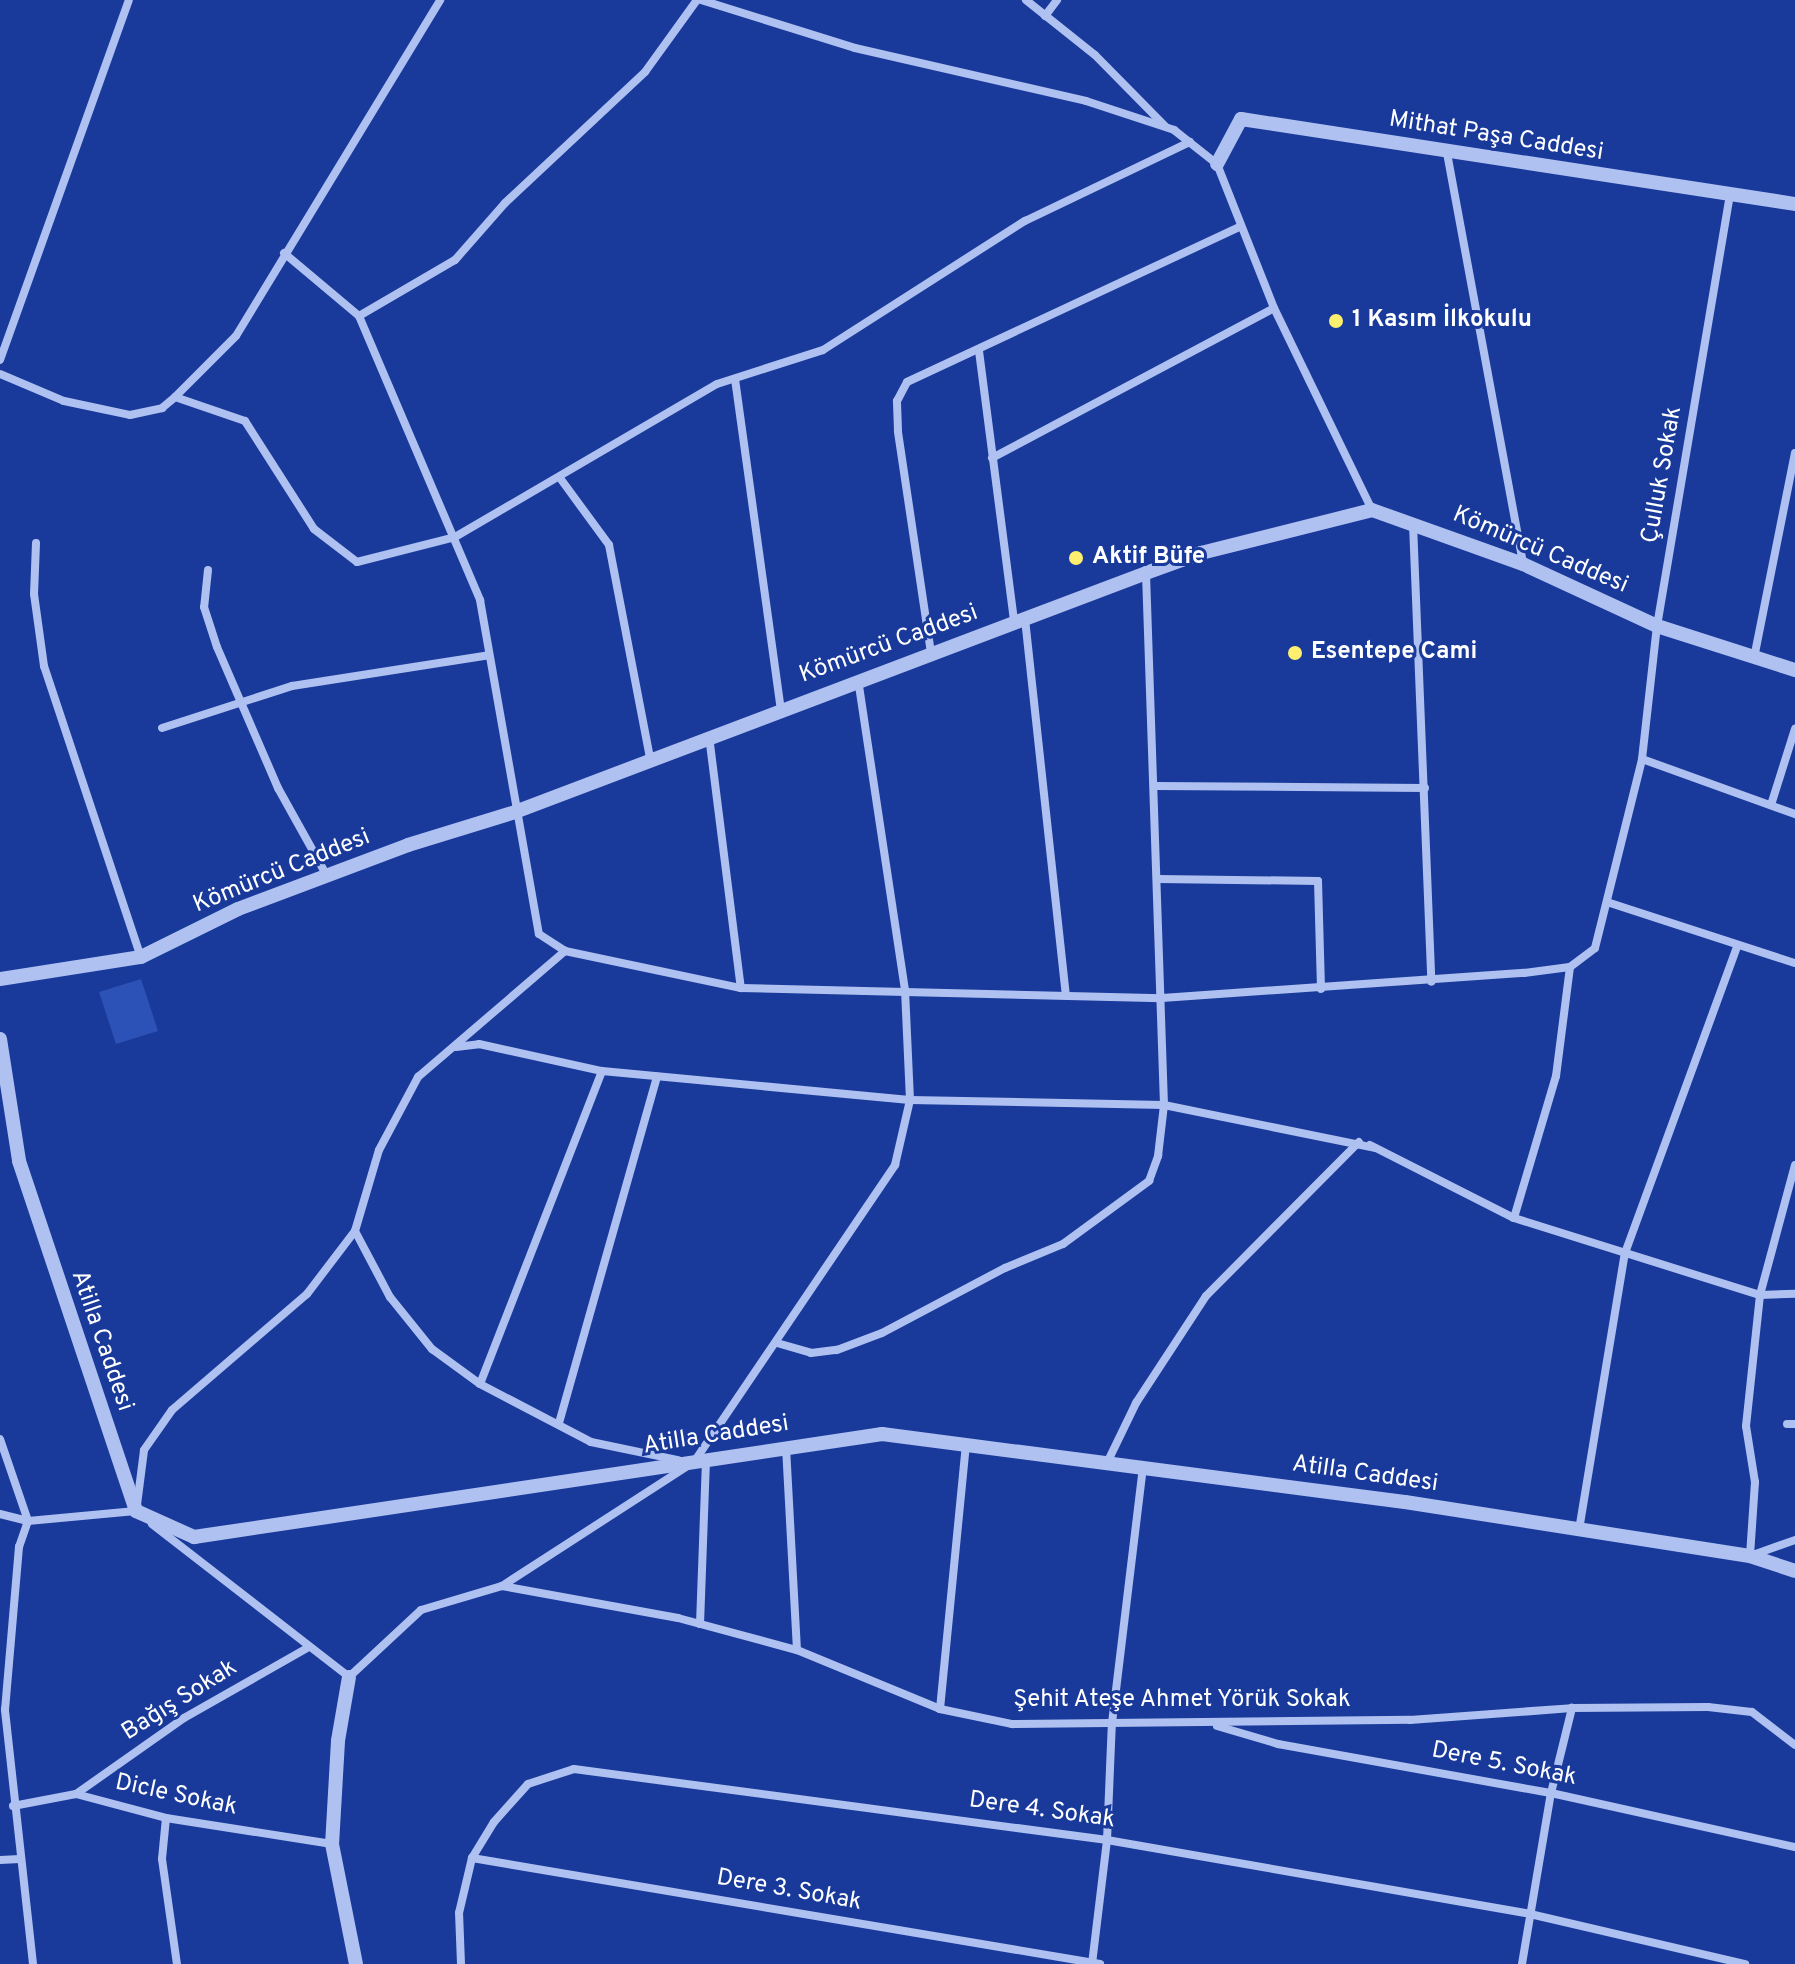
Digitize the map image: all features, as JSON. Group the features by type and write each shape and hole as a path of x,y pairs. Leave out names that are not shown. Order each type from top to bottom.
{"street":[{"path":"0,360 129,0"},
{"path":"0,374 64,401 130,415 162,408 175,397 236,336 440,0"},
{"path":"359,316 455,260 505,203 645,72 699,0 855,48 1086,101 1165,127 1190,142 1217,164 1274,308 1372,510"},
{"path":"1026,0 1095,55 1165,127"},
{"path":"1045,16 1057,0"},
{"name":"Mithat Paşa Caddesi","path":"1217,164 1241,119 1795,204"},
{"path":"175,397 245,421 314,529 357,562 455,537 717,384 823,350 1025,221 1190,142"},
{"path":"1447,153 1523,564"},
{"name":"Çulluk Sokak","path":"1570,967 1595,948 1610,903 1642,759 1657,626 1730,195"},
{"path":"931,653 909,528 897,401 907,382 1240,227"},
{"path":"284,253 359,316 480,600 515,812 539,934 565,951 741,988 1162,998 1431,982 1570,967 1556,1076 1514,1218"},
{"path":"992,458 1274,308"},
{"path":"979,351 992,458 1020,620 1066,996"},
{"path":"735,379 781,709"},
{"path":"1754,659 1795,453"},
{"path":"560,478 609,545 650,758"},
{"name":"Kömürcü Caddesi","path":"0,979 141,957 238,909 515,812 650,758 1201,553 1372,510 1523,564 1657,626 1795,670"},
{"path":"1413,523 1431,982"},
{"path":"36,543 34,594 44,666 141,957"},
{"path":"208,570 204,607 278,788 327,876"},
{"path":"777,1343 811,1353 837,1350 1063,1244 1149,1181 1158,1156 1164,1105 1146,573"},
{"path":"162,728 342,676 489,655"},
{"path":"502,1586 700,1462 895,1165 910,1100 905,990 858,680"},
{"path":"1771,805 1795,729"},
{"path":"709,736 741,988"},
{"path":"1642,759 1795,814"},
{"path":"1155,786 1425,788"},
{"path":"1158,879 1318,881 1321,989"},
{"path":"1610,903 1795,963"},
{"path":"1579,1530 1625,1253 1738,945"},
{"path":"136,1511 144,1450 172,1410 307,1294 355,1231 379,1150 418,1077 565,951"},
{"name":"Atilla Caddesi","path":"0,1039 19,1161 136,1511 194,1537 882,1434 966,1442 1579,1530 1750,1556 1795,1571"},
{"path":"456,1047 479,1044 602,1071 910,1100 1164,1105 1357,1144"},
{"path":"480,1384 602,1071"},
{"path":"559,1423 657,1077"},
{"path":"1107,1463 1136,1403 1206,1296 1361,1140 1514,1218 1760,1295 1795,1294"},
{"path":"1795,1165 1790,1200 1760,1295 1746,1426 1755,1482 1750,1556 1795,1540"},
{"path":"355,1231 390,1297 432,1349 480,1384 591,1442 700,1462"},
{"path":"0,1439 28,1521 19,1547 5,1710 13,1806 33,1964"},
{"path":"940,1709 966,1442"},
{"path":"786,1446 797,1650"},
{"path":"700,1462 700,1624"},
{"path":"1094,1964 1107,1840 1112,1723 1143,1468"},
{"path":"0,1514 28,1521 136,1511 349,1677 338,1741 332,1844 356,1964"},
{"name":"Şehit Ateşe Ahmet Yörük Sokak","path":"349,1677 421,1610 502,1586 700,1624 797,1650 940,1709 1012,1724 1410,1720 1572,1708 1752,1712 1795,1745"},
{"name":"Bağış Sokak","path":"76,1794 184,1718 309,1647"},
{"path":"1522,1964 1551,1793 1572,1708"},
{"name":"Dere 5. Sokak","path":"1207,1722 1278,1744 1551,1793 1795,1847"},
{"name":"Dere 4. Sokak","path":"461,1964 459,1913 472,1858 494,1822 528,1784 574,1769 1107,1840 1530,1914 1745,1964"},
{"name":"Dicle Sokak","path":"13,1806 76,1794 166,1818 332,1844"},
{"path":"166,1818 162,1859 177,1964"},
{"name":"Dere 3. Sokak","path":"472,1858 1094,1964"},
{"path":"0,1860 20,1859"}],"shaded area":[{"path":"141,979 158,1031 116,1044 99,992"}],"place":[{"name":"1 Kasım İlkokulu","path":"1336,321"},
{"name":"Aktif Büfe","path":"1076,558"},
{"name":"Esentepe Cami","path":"1295,653"}]}
